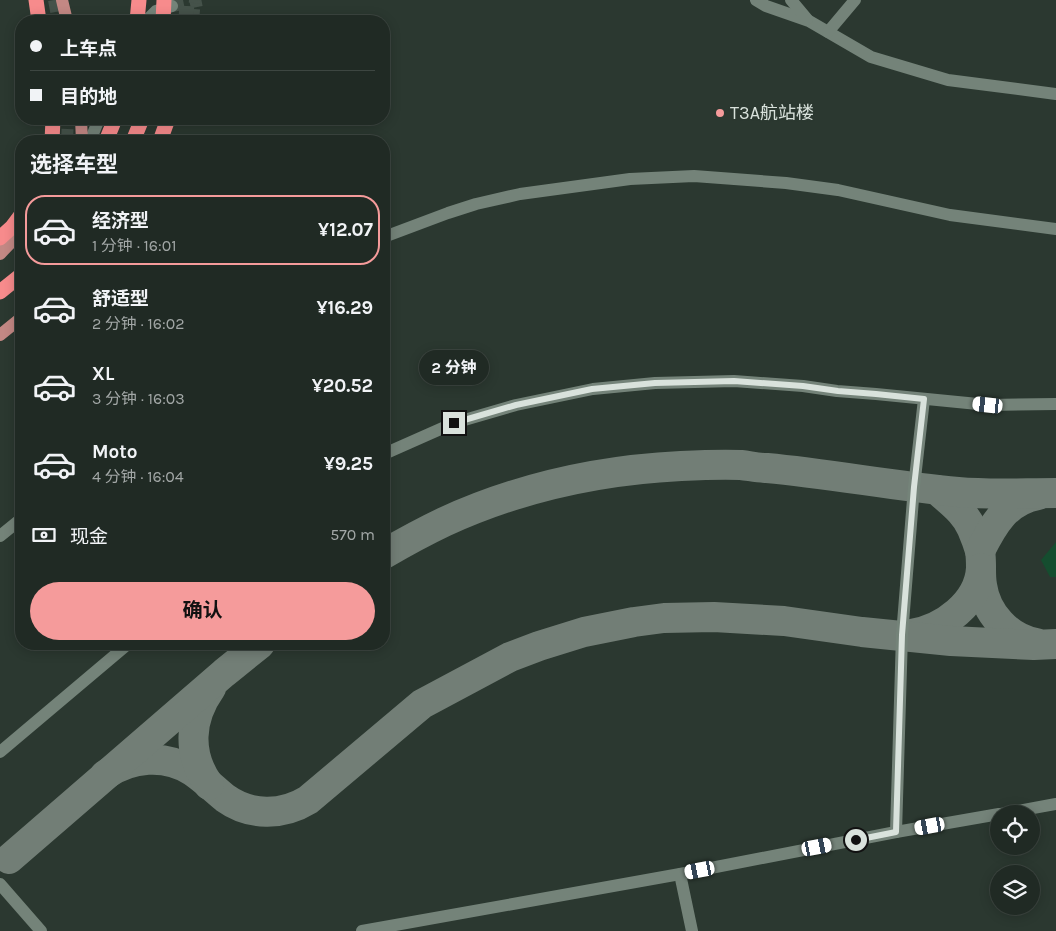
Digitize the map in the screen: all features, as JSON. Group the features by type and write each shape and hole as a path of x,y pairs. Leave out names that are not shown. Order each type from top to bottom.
{"highway":[{"path":"36,0 38,15"},
{"path":"138,15 139,0"},
{"path":"0,238 15,223"}],"main road":[{"path":"62,0 66,15"},
{"path":"0,254 15,238"},
{"path":"0,335 15,323"}],"lane":[{"path":"756,0 766,6 809,21 871,57 948,80 1056,94"},
{"path":"791,0 809,21"},
{"path":"828,32 854,0"},
{"path":"152,15 168,3"},
{"path":"390,235 476,204 520,194 630,179 694,176 786,183 829,189 950,215 1056,229"},
{"path":"390,451 454,423 516,405 592,389 655,383 734,381 803,386 988,405 1056,404"},
{"path":"896,832 902,635 914,487 924,399"},
{"path":"0,536 15,524"},
{"path":"0,752 121,650"},
{"path":"1040,807 1056,804"},
{"path":"362,931 990,816"},
{"path":"680,874 692,931"},
{"path":"0,884 41,931"}],"green space":[{"path":"1056,542 1056,577 1050,577 1041,560"}],"taxiway":[{"path":"390,551 444,522 501,499 560,483 650,468 741,465 958,492 994,494 1056,493"},
{"path":"937,490 961,512 972,529 980,551 981,581 984,595 993,614 1000,623 1016,636 1036,643"},
{"path":"980,551 996,523 1009,508 1027,498 1038,495"},
{"path":"911,634 935,626 957,612 974,592 979,581 981,568"},
{"path":"105,775 126,764 137,761 159,760 171,762 192,771 235,804 255,811 266,812 288,809 308,800 422,704 510,657 584,632 634,622 664,618 714,617 784,621 862,632 951,641 1034,645 1056,644"},
{"path":"9,859 253,650"},
{"path":"209,785 197,761 193,736 198,712 211,688"}],"tunnel":[{"path":"54,0 57,15"},
{"path":"186,15 187,0"},
{"path":"194,15 195,0"},
{"path":"172,6 202,0"},
{"path":"67,135 68,125"}],"place":[{"name":"T3A航站楼","path":"720,113"}],"route":[{"path":"454,423 516,405 592,389 655,383 734,381 803,386 924,399 914,487 902,635 896,832 856,840"}]}
